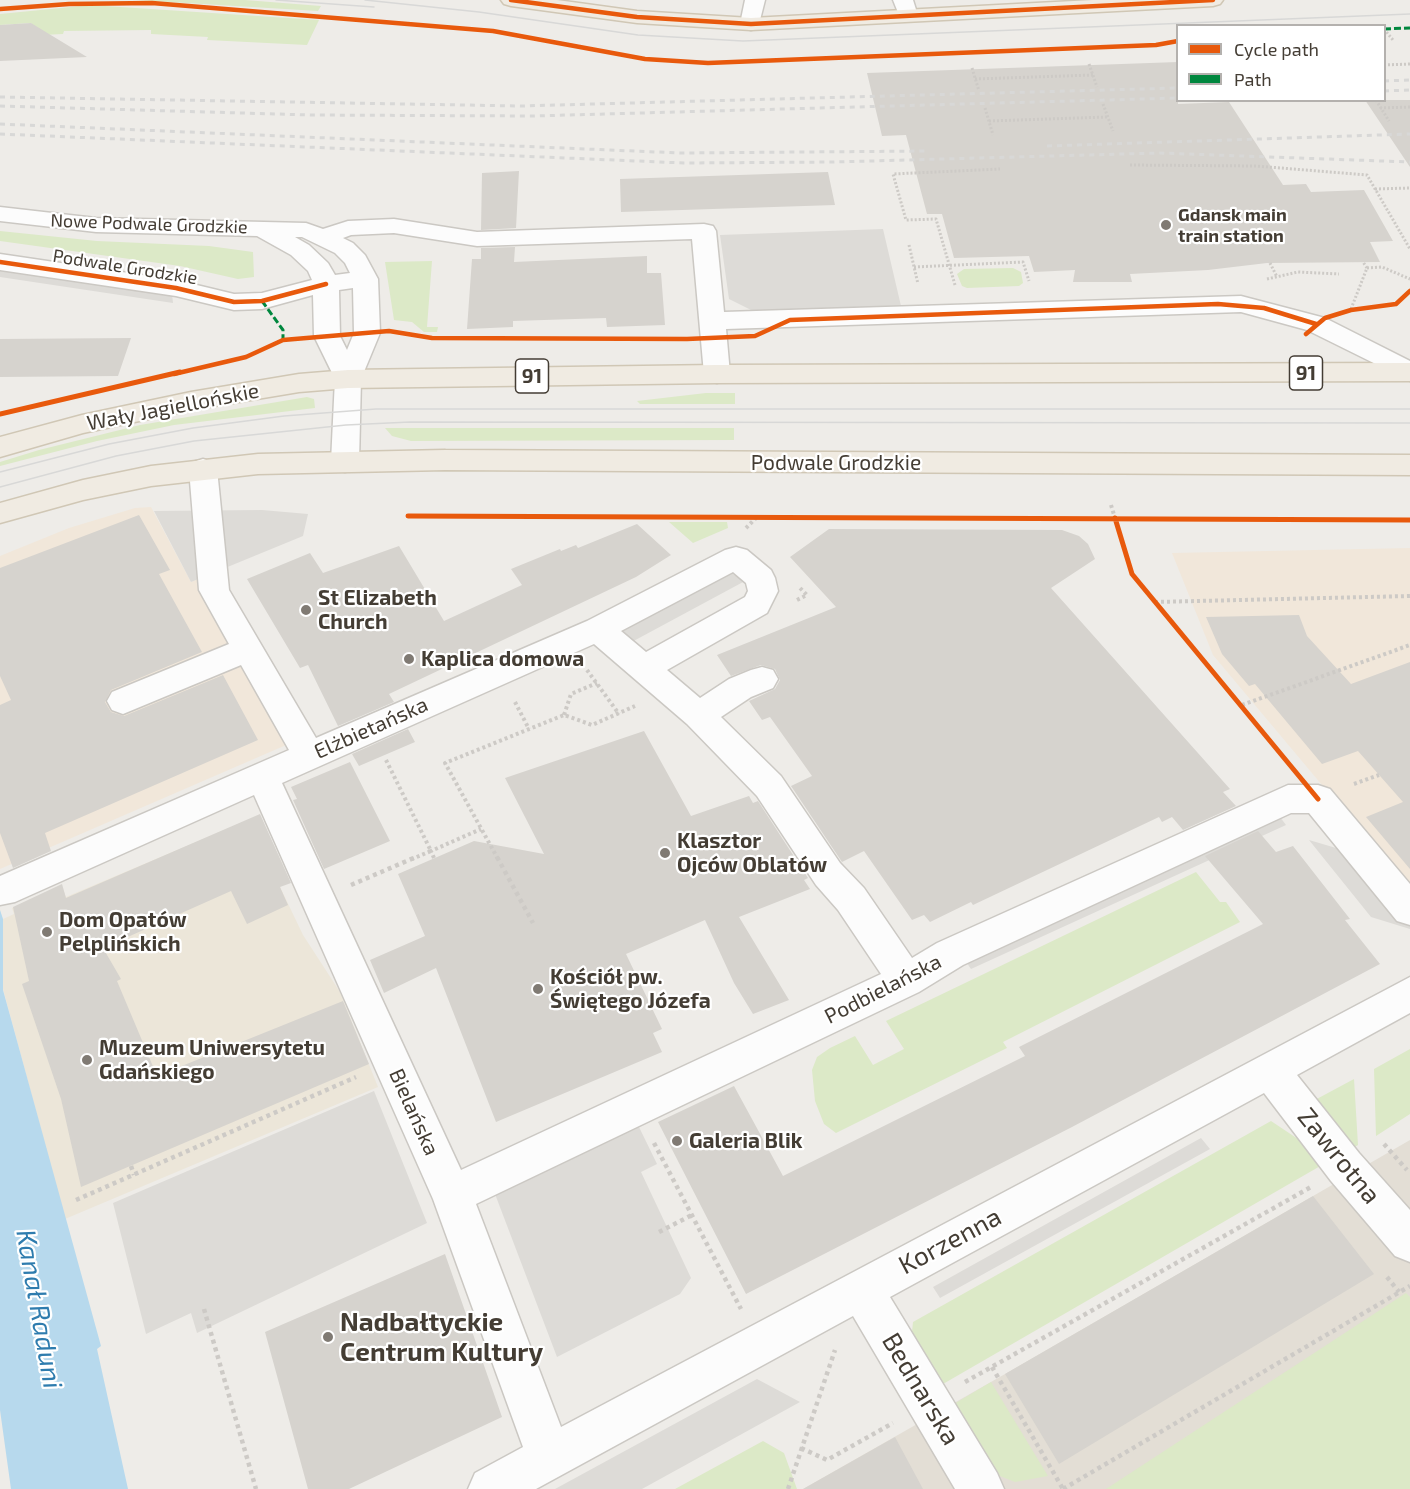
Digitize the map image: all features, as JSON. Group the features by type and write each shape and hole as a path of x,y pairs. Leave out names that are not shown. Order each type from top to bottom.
{"main road":[{"path":"511,0 637,17 751,24 905,8 1213,0"},
{"name":"91","path":"348,379 717,374 1410,372"},
{"name":"Wały Jagiellońskie","path":"0,447 82,424 191,400 348,379"},
{"path":"0,513 82,490 203,469 258,464 345,462"},
{"name":"Podwale Grodzkie","path":"345,462 1407,466"}],"street":[{"path":"751,24 755,0"},
{"name":"Nowe Podwale Grodzkie","path":"0,214 96,225 306,230 344,248 356,260 365,279"},
{"path":"324,237 348,228 394,226 477,239 704,231 717,374"},
{"name":"Nowe Podwale Grodzkie","path":"263,229 300,250 319,268 326,284"},
{"name":"Podwale Grodzkie","path":"0,262 176,288 234,302 262,301 326,284 365,279"},
{"path":"345,462 348,379 367,333 365,279"},
{"path":"326,284 327,336 348,379"},
{"path":"713,321 1241,304 1264,308 1316,324 1410,372"},
{"path":"203,469 214,590 309,755"},
{"name":"Elżbietańska","path":"2,891 598,629 736,558 760,578 763,591 756,605 643,668"},
{"path":"598,629 698,715 769,786 828,874 851,900 906,980"},
{"path":"123,701 248,649"},
{"path":"698,715 740,688 762,679"},
{"name":"Bielańska","path":"262,776 452,1195 549,1456"},
{"name":"Podbielańska","path":"452,1195 906,980 950,954 1288,799 1318,799 1410,910"},
{"name":"Korzenna","path":"491,1489 1410,994"},
{"name":"Zawrotna","path":"1270,1070 1345,1167 1410,1241"},
{"name":"Bednarska","path":"861,1290 981,1489"}],"path":[{"path":"1386,31 1393,40"},
{"path":"1089,64 1097,87"},
{"path":"1386,65 1410,64"},
{"path":"972,68 979,91"},
{"path":"975,79 1093,75"},
{"path":"1377,102 1389,121"},
{"path":"1103,104 1113,131"},
{"path":"1380,108 1410,107"},
{"path":"984,108 993,135"},
{"path":"988,121 1107,117"},
{"path":"1130,165 1256,166 1367,175 1410,249"},
{"path":"948,266 936,219 906,220 893,174 1000,169"},
{"path":"1374,189 1410,188"},
{"path":"909,245 919,288"},
{"path":"914,267 1023,262 1030,285"},
{"path":"1351,310 1366,268 1363,262"},
{"path":"1270,263 1277,277"},
{"path":"1366,268 1383,267 1410,279"},
{"path":"1258,281 1319,271 1339,274"},
{"path":"1111,505 1115,518"},
{"path":"746,528 756,518"},
{"path":"1155,602 1410,596"},
{"path":"1242,705 1410,645"},
{"path":"584,666 619,714"},
{"path":"564,715 571,694 597,683"},
{"path":"533,923 445,763 564,715 592,725 619,714 667,688"},
{"path":"512,699 530,729"},
{"path":"383,756 434,858"},
{"path":"344,887 481,829"},
{"path":"76,1200 363,1074"},
{"path":"636,1109 741,1309"},
{"path":"1384,1144 1410,1174"},
{"path":"131,1166 134,1174"},
{"path":"801,1448 827,1460 1319,1183"},
{"path":"659,1232 692,1215"},
{"path":"992,1367 1063,1489 1410,1286"},
{"path":"204,1309 256,1489"},
{"path":"788,1489 835,1348 842,1344"}],"shaded area":[{"path":"883,229 901,306 773,312 751,310 729,299 720,235"},
{"path":"0,269 172,294 173,303 0,277"},
{"path":"151,507 191,582 212,573 300,739 0,869 0,556 69,528 135,508"},
{"path":"262,510 308,514 303,536 191,582 154,511"},
{"path":"1410,548 1410,890 1213,655 1172,553"},
{"path":"729,572 745,581 628,644 621,635 621,628"},
{"path":"1274,809 1286,825 971,969 962,956"},
{"path":"248,820 303,935 340,992 378,1087 65,1219 3,989 3,919 14,914 12,908 62,887 66,897"},
{"path":"1309,840 1353,853 1410,924 1410,929 1371,917"},
{"path":"374,1091 427,1223 197,1333 191,1313 146,1334 113,1203"},
{"path":"639,1127 657,1164 641,1172 691,1278 680,1294 557,1357 495,1194"},
{"path":"1201,1138 1210,1149 940,1298 933,1287"},
{"path":"1410,1140 1410,1489 803,1489 1005,1374"},
{"path":"757,1379 800,1402 642,1489 555,1489"}],"green space":[{"path":"136,0 245,0 321,6 318,11"},
{"path":"81,6 319,20 307,45 207,40 208,37 151,34 151,30 64,31 63,34 42,35 31,23 0,25 0,14"},
{"path":"0,231 97,241 209,246 253,252 254,277 238,279 180,266 0,241"},
{"path":"432,261 427,327 438,327 437,332 424,332 412,322 394,320 385,262"},
{"path":"1013,268 1021,272 1023,283 1019,286 967,288 962,286 957,274 964,269"},
{"path":"706,393 735,393 735,404 640,404 637,401"},
{"path":"307,397 314,399 315,408 174,425 97,441 0,466 0,462 39,450 140,425"},
{"path":"385,428 734,428 734,440 411,441 392,436"},
{"path":"669,522 727,522 728,528 693,543"},
{"path":"1196,872 1220,902 1226,902 1240,922 1003,1042 1007,1048 836,1133 824,1124 815,1101 812,1070 817,1057 830,1048 855,1036 873,1065 904,1049 886,1021"},
{"path":"1410,1049 1410,1114 1376,1136 1374,1069"},
{"path":"1354,1079 1358,1145 1350,1150 1313,1101"},
{"path":"1271,1121 1298,1139 1322,1165 943,1384 912,1332 913,1322"},
{"path":"1406,1293 1410,1297 1410,1489 1106,1489"},
{"path":"991,1382 1048,1476 1015,1482 995,1474 949,1407"},
{"path":"763,1441 784,1453 797,1489 675,1489"}],"water":[{"name":"Kanał Raduni","path":"0,910 3,919 3,990 101,1346 97,1349 128,1489 11,1489 0,1410"}],"building":[{"path":"31,23 87,57 0,61 0,25"},
{"path":"1176,62 1176,102 1178,104 1229,102 1283,185 1306,184 1311,192 1364,190 1393,241 1370,242 1380,262 1267,263 1208,270 1130,274 1132,282 1073,282 1075,270 1034,272 1029,256 954,258 942,214 927,214 906,135 882,136 867,73"},
{"path":"1410,100 1410,167 1366,102"},
{"path":"519,171 516,228 481,230 482,173"},
{"path":"828,172 835,205 621,212 620,179"},
{"path":"515,247 514,262 647,256 647,273 661,273 665,325 607,327 606,318 513,321 513,327 467,329 472,259 481,259 481,248"},
{"path":"131,338 118,376 0,377 0,339"},
{"path":"139,515 170,570 159,574 202,652 111,690 105,702 111,712 124,716 223,675 258,740 45,833 51,851 13,868 0,833 0,705 11,700 0,676 0,568"},
{"path":"637,524 671,555 636,577 389,694 394,702 338,726 308,665 300,668 247,579 310,553 323,573 399,546 444,621 522,585 511,569 560,549 561,551 576,545 578,548"},
{"path":"829,529 1062,530 1079,536 1088,544 1095,559 1051,588 1230,789 1223,792 1236,806 1183,830 1172,817 1162,822 1159,817 973,905 971,902 930,922 924,915 912,920 864,851 842,862 791,786 812,776 770,717 762,720 749,701 775,689 780,680 775,669 761,665 731,676 717,655 836,607 790,557"},
{"path":"1299,615 1307,636 1351,684 1410,662 1410,869 1366,817 1403,802 1358,751 1322,764 1255,684 1249,686 1222,654 1206,617"},
{"path":"408,729 415,742 359,766 352,754"},
{"path":"644,731 691,816 749,796 753,803 758,801 808,878 804,880 810,889 739,917 789,1000 753,1014 734,983 705,920 626,954 662,1029 653,1033 662,1052 496,1122 436,968 384,993 370,960 425,936 398,874 474,841 544,854 505,778"},
{"path":"350,762 390,841 324,869 293,800 297,799 291,787"},
{"path":"260,814 291,883 280,887 288,905 247,924 231,891 103,948 121,979 117,981 157,1076 343,1001 369,1064 81,1187 61,1099 22,984 29,981 13,907 62,884 66,898"},
{"path":"1258,831 1276,852 1293,846 1350,919 1345,920 1380,964 1072,1127 746,1294 658,1122 734,1086 783,1176 1025,1056 1019,1047 1263,924 1205,856"},
{"path":"1313,1196 1374,1274 1059,1464 1005,1374"},
{"path":"445,1254 502,1417 349,1489 308,1489 265,1332"},
{"path":"895,1437 923,1489 803,1489"}],"tram line":[{"path":"276,0 374,7"},
{"path":"365,0 479,12 638,35 743,41 1410,14"},
{"path":"0,472 109,444 193,428 284,416 376,409 1410,409"},
{"path":"0,487 116,456 194,441 346,425 410,422 1410,423"}],"railway":[{"path":"1386,81 1410,80"},
{"path":"0,97 521,106 1176,88"},
{"path":"1386,91 1410,90"},
{"path":"0,106 311,115 533,116 1176,98"},
{"path":"0,124 680,153 927,151"},
{"path":"0,134 684,163 834,162 1159,153 1410,162"},
{"path":"1047,146 1410,134"}],"marked path":[{"path":"1386,29 1410,28"},
{"path":"262,301 283,330 283,340 278,342"}],"cycle path":[{"path":"511,0 637,17 751,24 1213,0"},
{"path":"0,9 69,4 152,3 493,31 645,59 708,63 1156,45 1176,41"},
{"path":"0,262 176,288 234,302 262,301 326,284"},
{"path":"1306,334 1325,318 1351,310 1396,304 1410,291"},
{"path":"0,414 246,357 283,340 389,331 432,338 687,339 755,336 790,320 1218,304 1264,308 1316,324"},
{"path":"408,516 1410,520"},
{"path":"1115,518 1132,574 1318,799"}],"place":[{"name":"Gdansk main train station","path":"1166,225"},
{"name":"St Elizabeth Church","path":"306,610"},
{"name":"Kaplica domowa","path":"409,659"},
{"name":"Klasztor Ojców Oblatów","path":"665,853"},
{"name":"Dom Opatów Pelplińskich","path":"47,932"},
{"name":"Kościół pw. Świętego Józefa","path":"538,989"},
{"name":"Muzeum Uniwersytetu Gdańskiego","path":"87,1060"},
{"name":"Galeria Blik","path":"677,1141"},
{"name":"Nadbałtyckie Centrum Kultury","path":"328,1337"}]}
